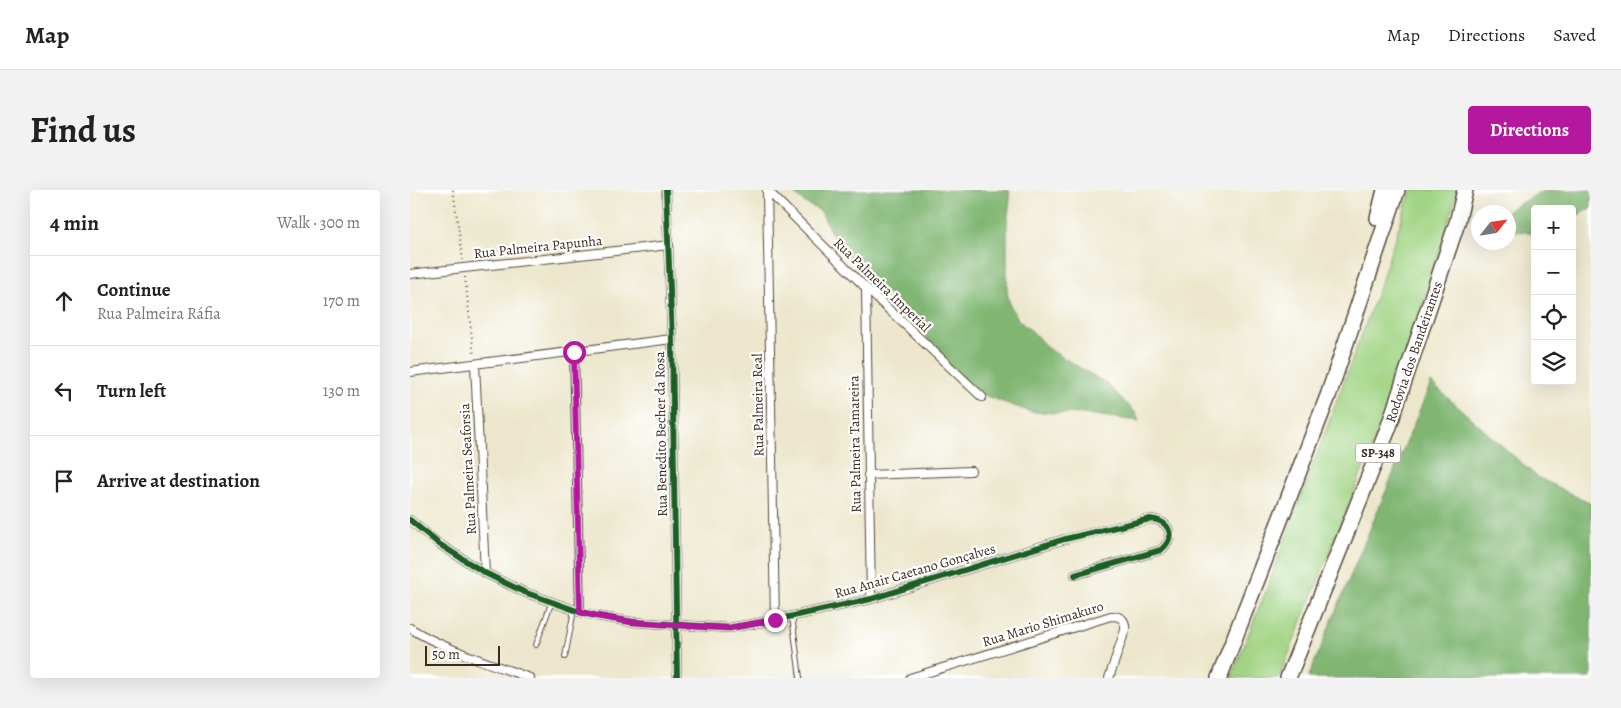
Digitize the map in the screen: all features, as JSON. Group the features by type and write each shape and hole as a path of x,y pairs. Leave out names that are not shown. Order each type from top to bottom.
{"highway":[{"path":"1348,338 1385,190"},
{"path":"1219,678 1302,464 1348,338 1397,190"},
{"name":"Rodovia dos Bandeirantes","path":"1288,678 1388,429 1457,223 1466,190"},
{"path":"1457,223 1472,190"}],"street":[{"name":"Rua Benedito Becher da Rosa","path":"666,190 672,338 677,678"},
{"name":"Rua Palmeira Imperial","path":"767,190 866,288 982,396"},
{"name":"Rua Palmeira Real","path":"767,190 775,620"},
{"name":"Rua Palmeira Papunha","path":"410,274 668,245"},
{"name":"Rua Palmeira Tamareira","path":"866,288 871,599"},
{"path":"410,372 672,338"},
{"path":"574,352 577,611"},
{"name":"Rua Palmeira Seaforsia","path":"475,364 485,574"},
{"path":"868,476 971,471"},
{"name":"Rua Anair Caetano Gonçalves","path":"410,520 439,544 485,574 524,592 577,611 632,622 729,628 871,599 1065,539 1150,519 1158,519 1168,528 1170,537 1167,545 1161,550 1075,575"},
{"name":"Rua Mario Shimakuro","path":"910,678 1111,616 1117,616 1126,623 1109,678"},
{"path":"410,628 422,636 530,678"}],"lane":[{"path":"536,645 552,601"},
{"path":"565,657 577,611"},
{"path":"792,616 800,678"}],"green space":[{"path":"789,190 1009,190 1007,292 1010,305 1019,321 1033,332 1047,348 1107,384 1134,411 1139,421 1088,414 1031,412 981,394 951,371 920,328 887,294 851,262 829,229 821,211 807,204"},
{"path":"1411,190 1458,190 1430,282 1389,404 1279,678 1231,678 1266,591 1380,285"},
{"path":"1545,190 1591,190 1591,208 1576,216 1576,205 1531,205 1531,233 1516,231 1516,205"},
{"path":"1431,383 1537,477 1591,504 1591,678 1308,678"}],"cycle path":[{"path":"666,190 672,339 677,678"},
{"path":"410,520 439,544 485,573 524,592 580,612 632,622 729,628 871,599 1065,539 1150,519 1162,522 1169,530 1169,539 1161,550 1075,575"}],"route":[{"path":"574,352 580,612 632,622 729,628 775,620"}]}
